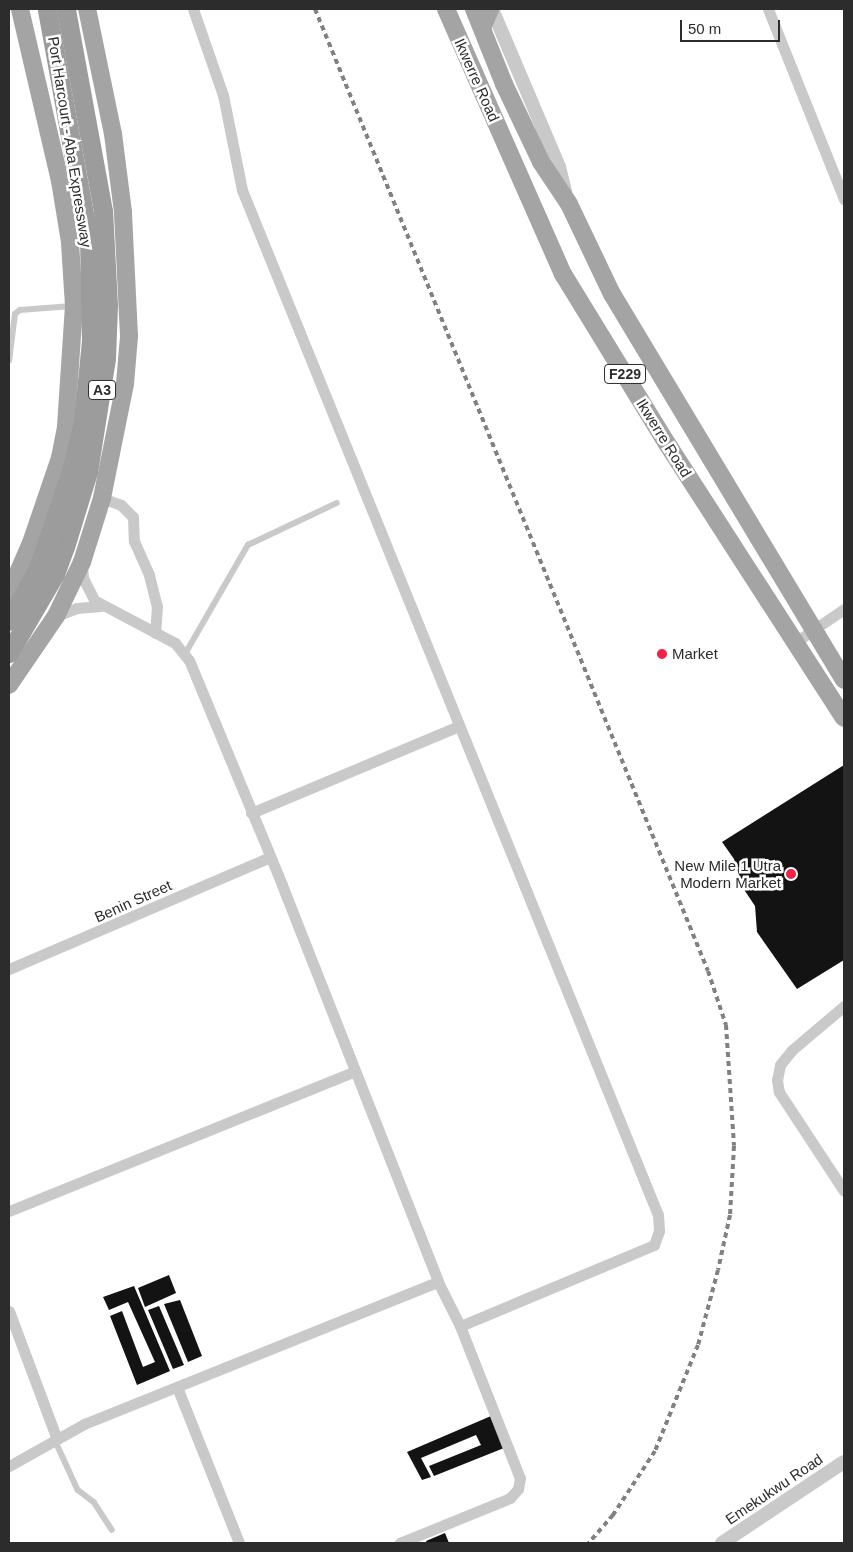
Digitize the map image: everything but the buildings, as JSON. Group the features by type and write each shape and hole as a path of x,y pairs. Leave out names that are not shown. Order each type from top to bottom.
{"highway":[{"name":"Port Harcourt - Aba Expressway","path":"9,622 38,568 57,518 84,414 91,341 88,241 68,113 47,9"},
{"name":"Port Harcourt - Aba Expressway","path":"9,653 55,574 88,472 99,418 108,305 103,211 66,9"}],"main road":[{"path":"9,593 31,543 60,458 66,426 74,306 70,242 61,190 20,9"},
{"path":"9,685 56,616 82,562 102,498 125,384 128,311 122,212 113,134 87,9"},
{"name":"Ikwerre Road","path":"446,9 481,93 563,274 794,643 844,718"},
{"name":"F229","path":"474,9 504,84 541,162 568,204"},
{"path":"482,28 491,9"},
{"path":"481,93 504,84"},
{"name":"Ikwerre Road","path":"568,204 612,294 844,680"}],"street":[{"path":"193,9 223,95 242,190 658,1215 659,1231 654,1245 460,1326"},
{"name":"Ikwerre Road","path":"491,9 559,167 568,204"},
{"path":"768,9 844,199"},
{"path":"102,498 121,505 133,517 134,542 149,575 157,606 155,633"},
{"path":"82,562 88,592 101,606 175,643 185,654 251,813 438,1282 460,1326 520,1478 518,1489 510,1498 400,1543"},
{"path":"56,616 77,608 101,606"},
{"path":"794,643 844,609"},
{"path":"251,813 459,726"},
{"name":"Benin Street","path":"9,969 268,858"},
{"path":"844,1006 792,1050 780,1065 777,1080 779,1092 844,1191"},
{"path":"9,1211 354,1071"},
{"path":"9,1466 55,1438 438,1282"},
{"path":"9,1311 55,1438"},
{"path":"177,1387 239,1543"},
{"name":"Emekukwu Road","path":"722,1543 844,1462"}],"lane":[{"path":"9,361 15,314 20,310 74,306"},
{"path":"185,654 248,545 337,502"},
{"path":"55,1438 78,1490 94,1502 112,1530"}],"railway":[{"path":"315,9 708,971 726,1025 734,1146 730,1215 718,1270 698,1345 655,1451 613,1515 589,1543"}],"place":[{"name":"Market","path":"662,654"},
{"name":"New Mile 1 Utra Modern Market","path":"791,874"}]}
